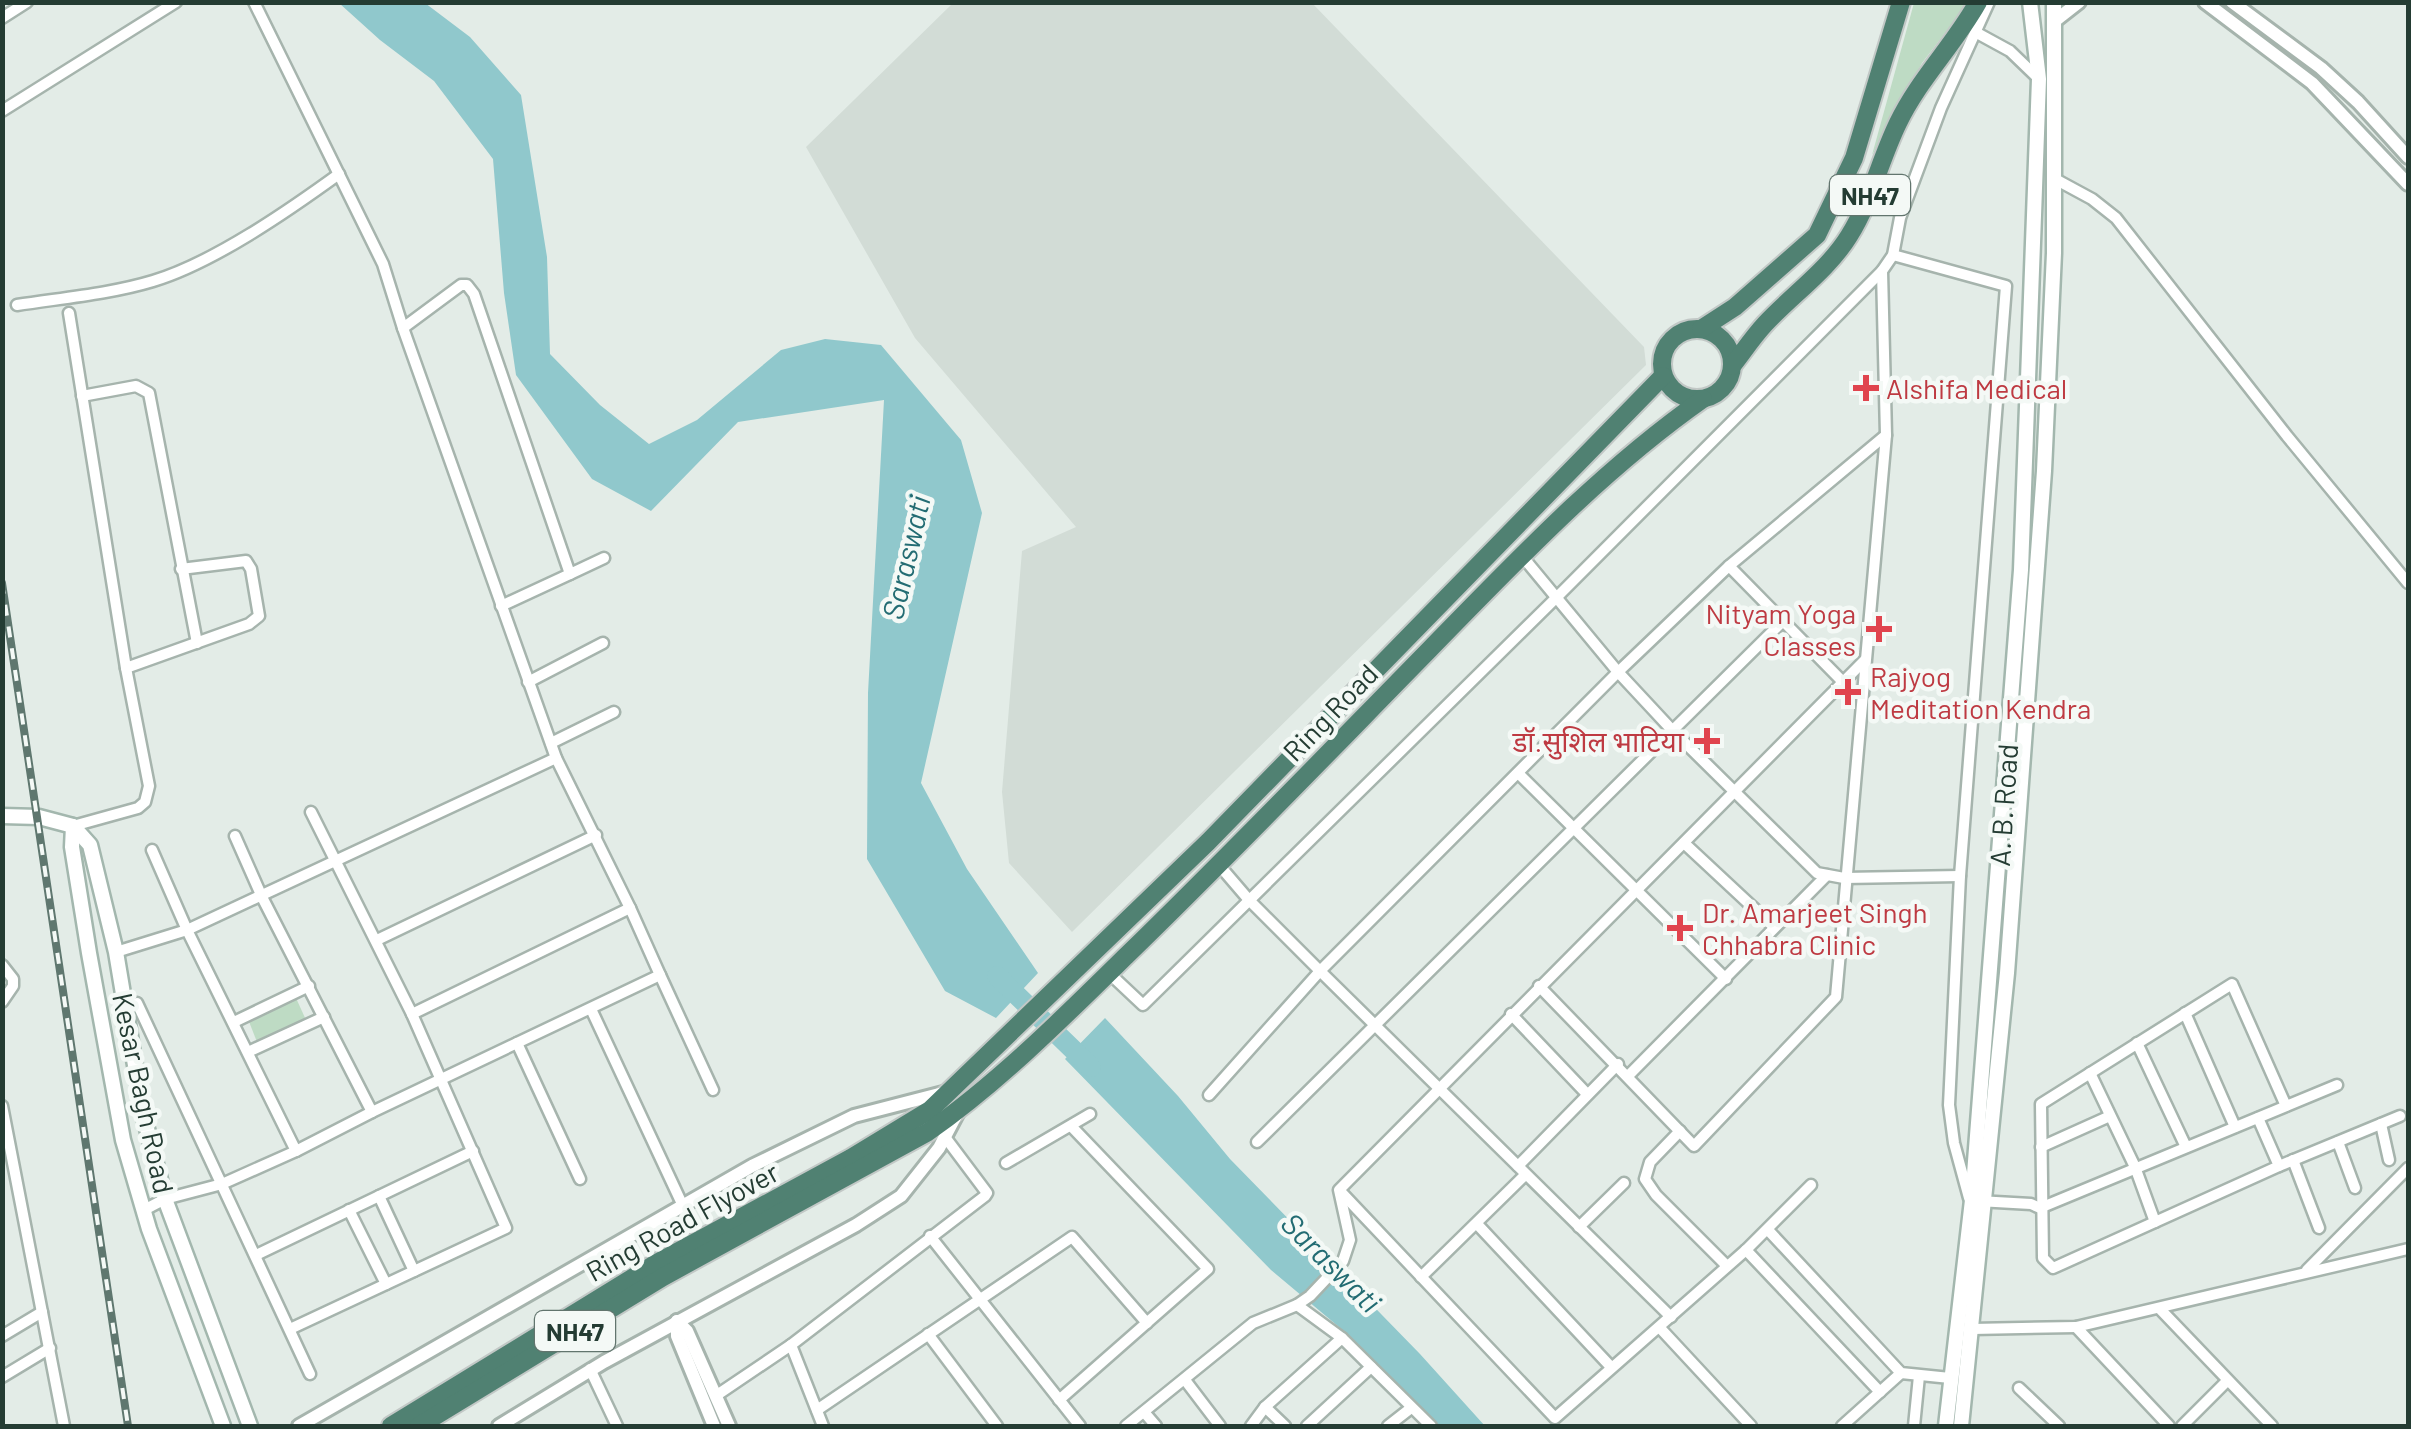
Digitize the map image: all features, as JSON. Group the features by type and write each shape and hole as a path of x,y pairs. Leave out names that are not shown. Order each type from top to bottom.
{"highway":[{"path":"1703,399 1693,400 1674,392 1663,376 1662,356 1672,339 1686,330 1701,329 1735,307 1817,235 1854,158 1901,2"},
{"name":"NH47","path":"1703,399 1723,388 1732,366 1763,326 1848,238 1866,205 1898,124 1918,88 1965,26 1978,2"},
{"path":"1701,329 1724,342 1732,366"},
{"name":"Ring Road Flyover","path":"391,1426 483,1378 930,1110 1208,842 1663,376"},
{"name":"Ring Road","path":"1004,1071 1219,865 1522,556 1648,438 1703,399"},
{"name":"Ring Road Flyover","path":"659,1270 928,1132 1004,1071"},
{"name":"Ring Road Flyover","path":"420,1426 483,1378"}],"main road":[{"name":"A. B. Road","path":"1961,1426 1972,1330 1976,1203 2022,570 2039,79 2030,2"},
{"name":"A. B. Road","path":"1946,1426 2007,973 2040,528 2055,179 2054,2"},
{"path":"2,816 39,817 73,826 72,847 123,1140 144,1210 223,1426"},
{"name":"Kesar Bagh Road","path":"73,826 90,845 116,952 144,1113 165,1199 250,1426"}],"street":[{"path":"2,18 28,2"},
{"path":"2,111 176,2"},
{"path":"254,2 383,264 556,758 596,835 713,1090"},
{"path":"1109,973 1143,1005 1882,271 1892,255 1900,218 1941,108 1989,2"},
{"path":"2056,20 2079,2"},
{"path":"2204,2 2312,83 2408,184"},
{"path":"2232,2 2320,68 2358,102 2408,157"},
{"path":"1977,33 2010,51 2039,79"},
{"path":"17,305 131,287 172,274 288,210 339,174"},
{"path":"2055,179 2092,199 2116,218 2408,583"},
{"path":"1892,255 2033,290"},
{"path":"1539,986 1694,1146 1836,997 1886,434 1882,271"},
{"path":"403,328 454,289 466,285 470,289 570,574"},
{"path":"2006,286 1960,876 1949,1106 1954,1143 1976,1203 2030,1204 2040,1208 2337,1085"},
{"path":"69,313 149,793 138,808 73,826"},
{"path":"82,396 136,386 150,393 197,643"},
{"path":"1209,1096 1320,971 1618,672 1729,566 1886,434"},
{"path":"1522,556 1618,672 1817,873 1844,878 1960,876"},
{"path":"501,606 604,558"},
{"path":"126,668 256,621 260,616 251,569 242,561 181,568"},
{"path":"1729,566 1843,682"},
{"path":"1257,1142 1782,622"},
{"path":"528,682 603,642"},
{"path":"1338,1190 1866,659"},
{"path":"551,743 614,712"},
{"path":"116,952 187,930 262,897 556,758"},
{"path":"1518,773 1726,980"},
{"path":"290,1329 506,1228 412,1014 310,812"},
{"path":"376,940 596,835"},
{"path":"234,836 372,1112"},
{"path":"1684,843 1774,926"},
{"path":"152,850 296,1151"},
{"path":"1219,865 1249,900 1671,1317"},
{"path":"1628,1076 1827,876"},
{"path":"412,1014 630,908"},
{"path":"2,965 14,986 2,1002"},
{"path":"144,1210 165,1199 222,1184 296,1151 660,975"},
{"path":"2286,1106 2232,984 2042,1104 2043,1258 2053,1268 2400,1116"},
{"path":"234,1022 308,986"},
{"path":"137,1003 310,1374"},
{"path":"591,1009 683,1206"},
{"path":"2186,1013 2234,1128"},
{"path":"1512,1014 1587,1094"},
{"path":"248,1052 324,1017"},
{"path":"517,1043 580,1179"},
{"path":"2138,1043 2186,1148"},
{"path":"1421,1277 1477,1224 1587,1094 1618,1064"},
{"path":"2090,1073 2155,1222"},
{"path":"300,1426 752,1166 854,1116 947,1092 960,1108 945,1137 901,1196 856,1225 590,1370 499,1426"},
{"path":"2,1106 64,1426"},
{"path":"1006,1163 1090,1114"},
{"path":"2041,1147 2110,1116"},
{"path":"2258,1118 2279,1166"},
{"path":"2381,1124 2389,1160"},
{"path":"1058,1400 1208,1269 1072,1127"},
{"path":"1680,1132 1650,1162 1646,1180 1656,1195 1728,1266"},
{"path":"717,1396 791,1345 987,1194 945,1137"},
{"path":"2338,1142 2356,1188"},
{"path":"256,1255 472,1150"},
{"path":"2293,1160 2319,1228"},
{"path":"2306,1270 2408,1168"},
{"path":"1579,1226 1624,1183"},
{"path":"1338,1190 1555,1418 1768,1230 1810,1185"},
{"path":"1126,1426 1254,1324 1310,1296 1343,1261 1350,1240 1338,1190"},
{"path":"379,1196 414,1271"},
{"path":"349,1210 386,1284"},
{"path":"1477,1224 1611,1367"},
{"path":"1768,1230 1901,1372 1950,1378"},
{"path":"930,1236 1080,1426"},
{"path":"817,1410 1072,1236 1147,1323"},
{"path":"1972,1330 2076,1327 2408,1249"},
{"path":"1746,1250 1880,1392"},
{"path":"1297,1305 1342,1338 1431,1426"},
{"path":"2160,1309 2272,1426"},
{"path":"2,1336 42,1312"},
{"path":"677,1322 687,1331 729,1426"},
{"path":"677,1322 677,1336 714,1426"},
{"path":"2076,1327 2169,1426"},
{"path":"1660,1328 1751,1426"},
{"path":"928,1334 997,1426"},
{"path":"1251,1426 1264,1407 1342,1338"},
{"path":"791,1345 823,1426"},
{"path":"2,1377 50,1348"},
{"path":"1307,1426 1371,1367"},
{"path":"590,1370 617,1426"},
{"path":"1842,1426 1901,1372"},
{"path":"1914,1426 1918,1376"},
{"path":"1186,1380 1220,1426"},
{"path":"2182,1426 2227,1381"},
{"path":"2019,1388 2059,1426"},
{"path":"1264,1407 1285,1426"},
{"path":"1388,1426 1411,1408"},
{"path":"1144,1412 1156,1426"}],"shaded area":[{"path":"953,3 1312,3 1644,347 1646,365 1072,932 1009,863 1002,792 1022,551 1076,527 915,338 806,147"}],"green space":[{"path":"1914,3 1968,3 1922,63 1872,155"},
{"path":"296,998 306,1020 257,1042 248,1019"}],"water":[{"path":"339,3 425,3 470,37 521,95 547,257 550,354 600,405 649,444 697,420 781,350 825,339 881,345 961,440 982,513 921,783 967,869 1038,973 996,1018 945,991 867,859 868,693 884,400 738,422 651,511 592,479 516,375 504,293 493,159 434,81"},
{"path":"1105,1018 1230,1159 1485,1426 1438,1426 1339,1327 1271,1270 1065,1059"}],"waterway":[{"name":"Saraswati","path":"997,976 1091,1067"}],"railway":[{"path":"2,583 128,1426"}],"place":[{"name":"Alshifa Medical","path":"1866,388"},
{"name":"Nityam Yoga Classes","path":"1879,629"},
{"name":"Rajyog Meditation Kendra","path":"1848,692"},
{"name":"डॉ.सुशिल भाटिया","path":"1707,741"},
{"name":"Dr. Amarjeet Singh Chhabra Clinic","path":"1680,928"}]}
